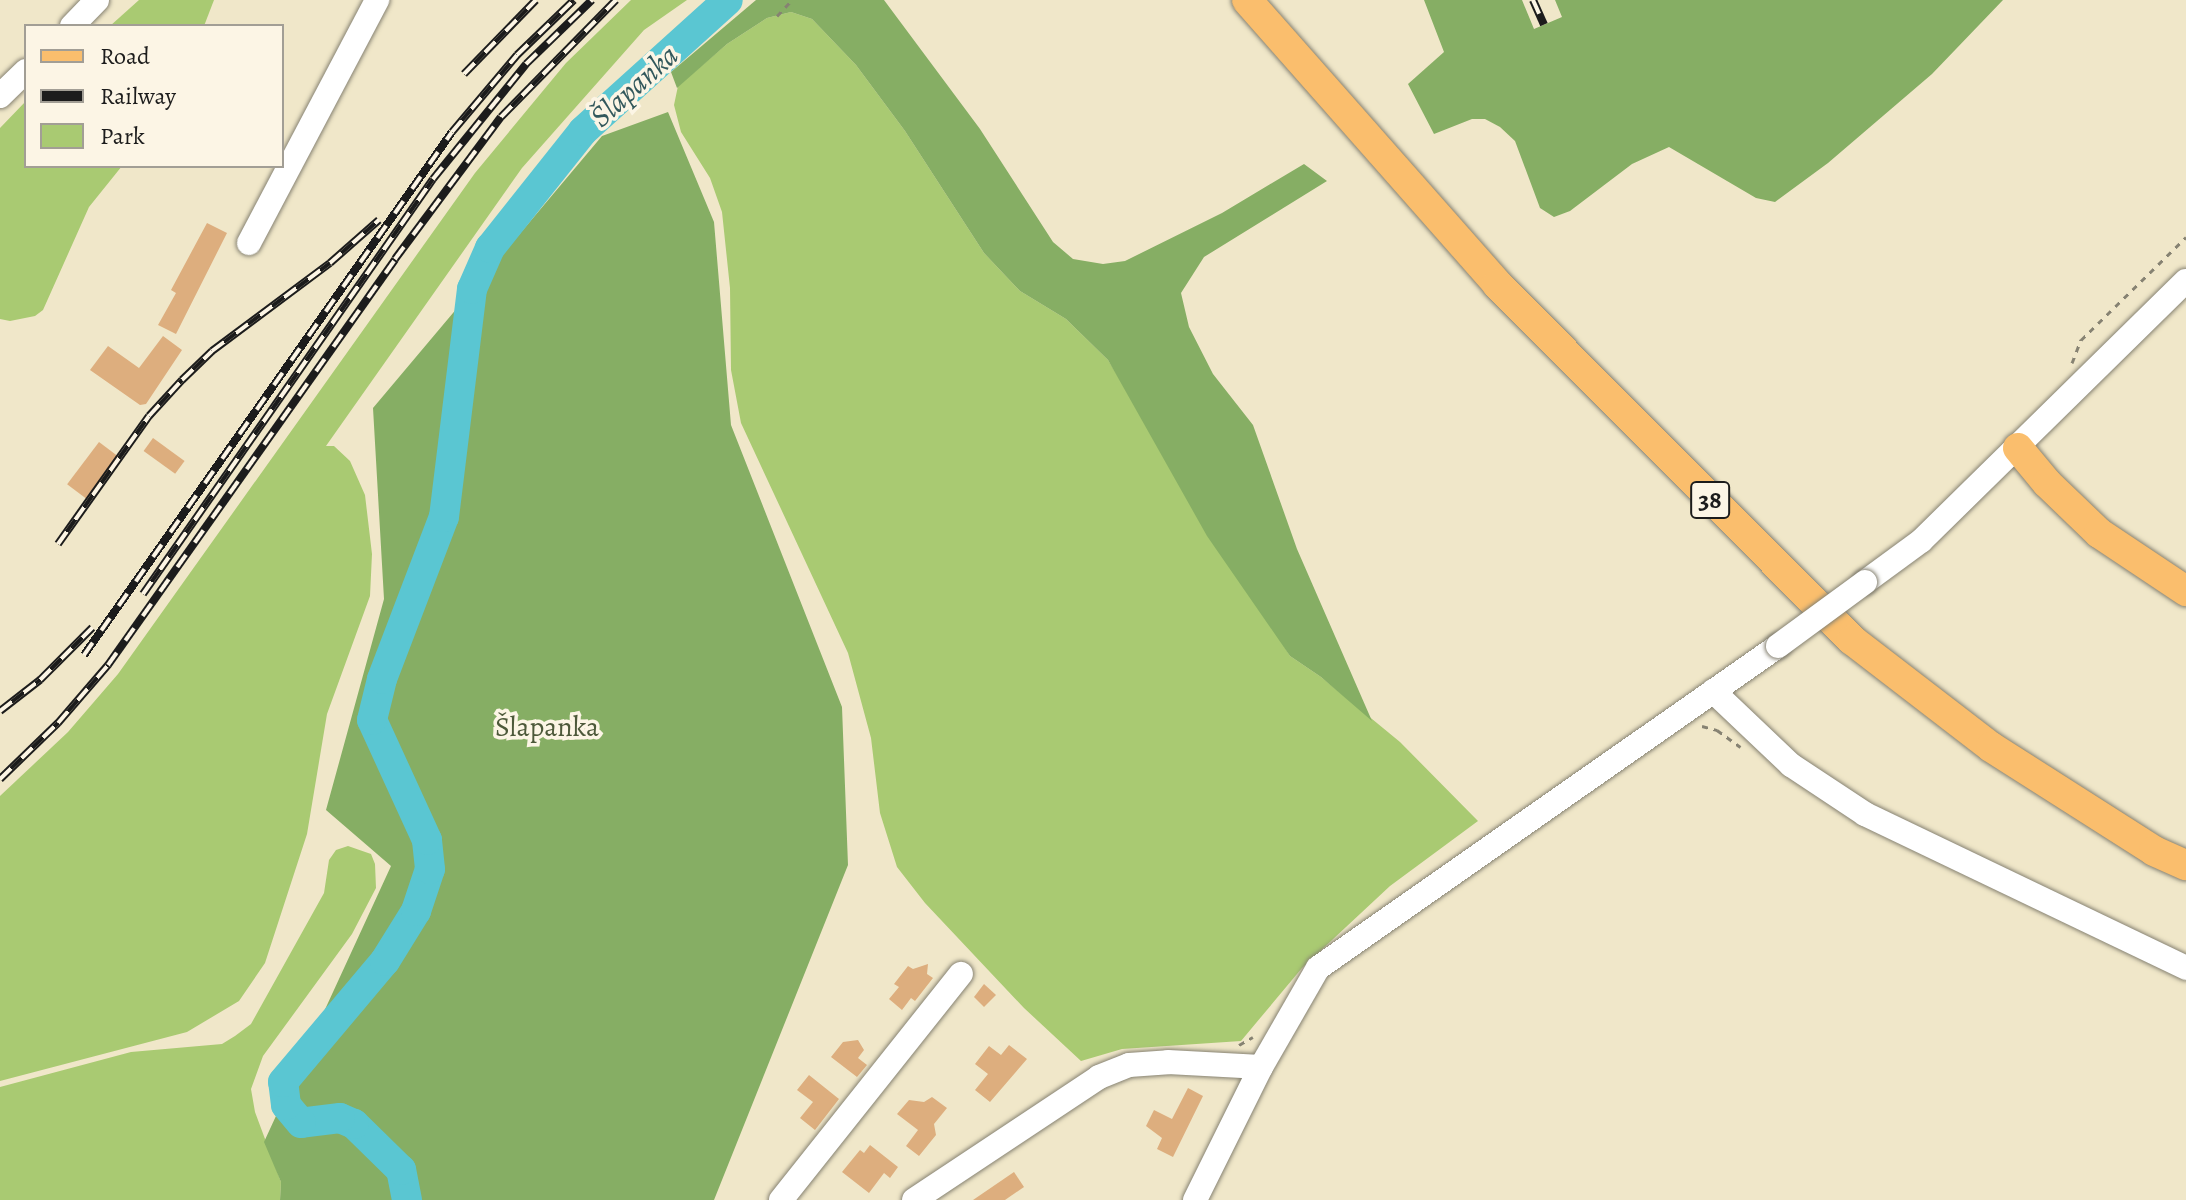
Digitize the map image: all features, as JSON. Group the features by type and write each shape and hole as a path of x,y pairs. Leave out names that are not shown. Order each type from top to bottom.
{"main road":[{"name":"38","path":"1247,0 1497,284 1852,640 1991,747 2154,851 2186,865"},
{"path":"2018,448 2047,483 2099,533 2186,591"}],"street":[{"path":"74,24 97,0"},
{"path":"249,243 377,0"},
{"path":"0,96 24,73"},
{"path":"1195,1200 1261,1067 1318,968 1778,646 1921,541 2186,281"},
{"path":"1713,691 1791,765 1828,792 1879,820 2186,968"},
{"path":"781,1200 961,974"},
{"path":"914,1200 1109,1073 1129,1065 1168,1062 1261,1067"}],"path":[{"path":"777,16 792,0"},
{"path":"2070,368 2081,340 2186,237"}],"green space":[{"path":"139,0 214,0 205,24 112,24"},
{"path":"631,0 687,0 644,30 522,168 326,446 334,446 350,461 365,495 372,554 370,596 327,714 307,834 265,963 239,1001 187,1032 0,1081 0,796 68,732 118,674 475,173 566,63"},
{"path":"756,0 884,0 980,129 1053,242 1073,259 1103,264 1125,261 1222,213 1304,164 1327,181 1204,257 1181,293 1189,327 1213,374 1253,425 1297,549 1372,721 1321,677 1290,656 1207,536 1108,360 1066,319 1020,291 984,253 905,131 856,65 812,19 791,12 767,18 727,44 677,88 671,72"},
{"path":"1424,0 1522,0 1534,29 1562,17 1555,0 2003,0 1932,74 1828,163 1775,202 1756,198 1669,147 1632,164 1570,211 1554,217 1540,208 1515,141 1500,127 1485,119 1472,119 1434,134 1408,84 1444,52"},
{"path":"791,12 812,19 856,65 905,131 984,253 1020,291 1066,319 1108,360 1290,656 1321,677 1400,742 1478,821 1390,886 1302,968 1241,1041 1122,1049 1081,1061 1024,1008 925,903 897,867 880,813 871,738 848,653 741,423 731,370 730,288 722,212 710,178 681,132 674,105 678,86 727,44 767,18"},
{"path":"24,103 24,168 120,168 89,207 43,310 35,316 10,321 0,319 0,128"},
{"path":"668,112 714,222 731,425 842,707 848,865 714,1200 280,1200 281,1182 264,1142 391,866 326,810 384,599 373,408 602,136"},
{"path":"348,846 371,854 375,864 376,888 352,934 263,1056 251,1089 255,1112 281,1182 280,1200 0,1200 0,1087 131,1052 222,1044 235,1036 251,1024 324,893 329,860 336,850"}],"building":[{"path":"207,223 227,233 176,334 158,325 176,293 171,290"},
{"path":"163,336 182,350 146,404 140,405 90,370 108,346 139,368"},
{"path":"153,438 185,461 175,474 144,451"},
{"path":"99,442 119,457 87,499 67,484"},
{"path":"928,964 927,974 933,978 915,1001 911,998 902,1010 889,999 899,987 894,984 908,966 913,969"},
{"path":"984,984 996,995 984,1007 974,997"},
{"path":"858,1040 864,1050 858,1058 867,1065 857,1077 831,1057 843,1042"},
{"path":"1009,1045 1027,1059 990,1102 975,1090 988,1074 975,1064 989,1046 1001,1055"},
{"path":"809,1075 839,1099 815,1130 800,1118 813,1102 797,1090"},
{"path":"1188,1088 1203,1096 1173,1157 1157,1149 1162,1138 1146,1126 1154,1110 1172,1119"},
{"path":"932,1097 947,1108 934,1124 936,1135 919,1156 906,1146 918,1130 897,1114 909,1100 924,1102"},
{"path":"870,1145 898,1167 890,1178 884,1173 869,1193 842,1172 860,1150 864,1153"},
{"path":"1014,1172 1024,1187 1005,1200 973,1200"}],"waterway":[{"name":"Šlapanka","path":"407,1200 401,1170 354,1124 340,1118 301,1123 286,1105 283,1082 385,961 416,911 430,869 427,840 372,720 382,679 444,517 472,289 490,248 583,131 728,0"}],"railway":[{"path":"464,74 536,0"},
{"path":"84,655 452,132 517,55 574,0"},
{"path":"143,594 433,179 526,64 592,0"},
{"path":"0,779 58,723 108,665 395,259 501,117 616,0"},
{"path":"1533,0 1544,25"},
{"path":"58,544 149,416 182,380 212,351 330,263 379,220"},
{"path":"0,711 40,680 92,628"}]}
